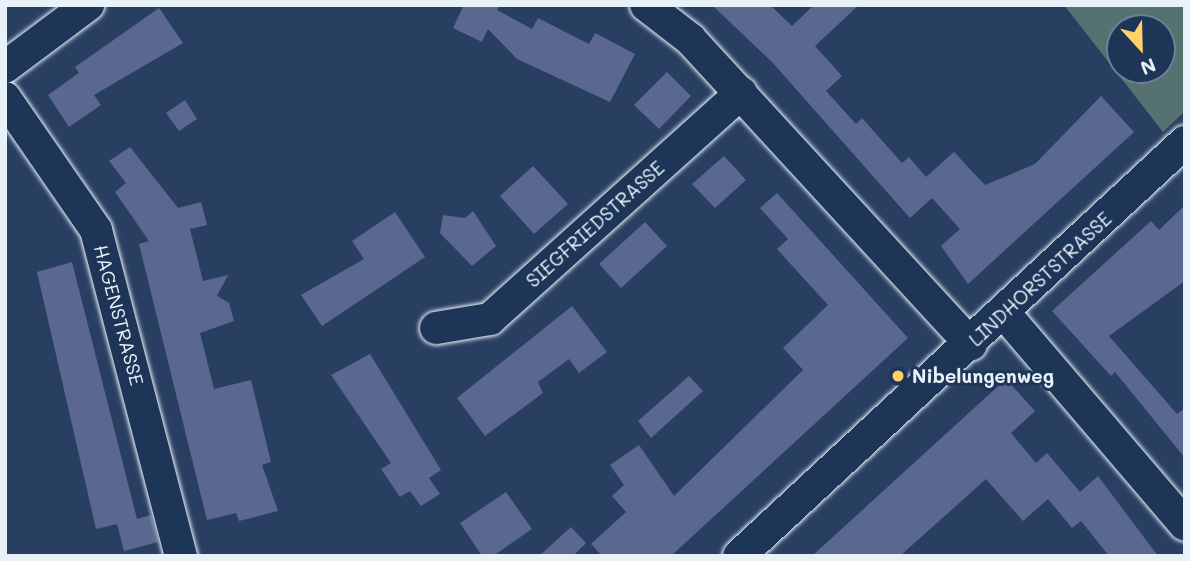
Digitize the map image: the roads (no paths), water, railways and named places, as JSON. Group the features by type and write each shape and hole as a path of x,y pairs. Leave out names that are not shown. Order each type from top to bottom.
{"street":[{"path":"5,67 88,5"},
{"path":"646,5 690,39 971,345"},
{"name":"SIEGFRIEDSTRASSE","path":"436,328 490,319 741,93"},
{"name":"HAGENSTRASSE","path":"5,98 96,230 181,556"},
{"name":"LINDHORSTSTRASSE","path":"739,556 1005,314 1185,142"},
{"path":"1005,314 1185,524"}],"place":[{"name":"Nibelungenweg","path":"898,376"}]}
